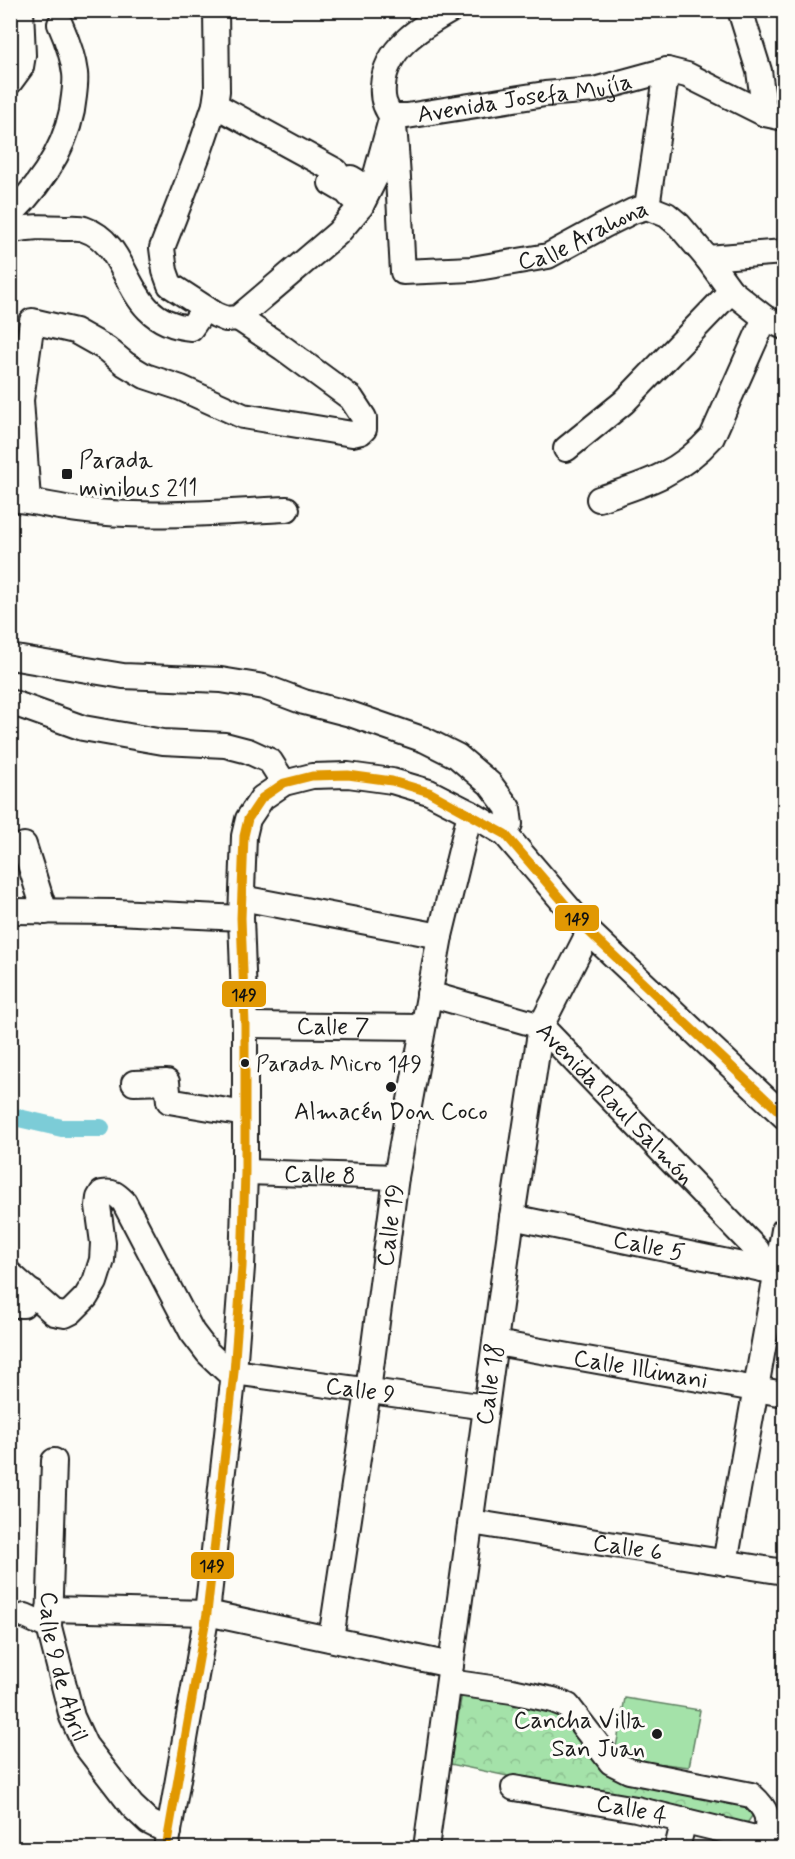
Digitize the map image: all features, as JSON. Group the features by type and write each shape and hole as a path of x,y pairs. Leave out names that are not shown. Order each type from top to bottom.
{"street":[{"path":"10,82 21,68 21,10"},
{"path":"216,10 217,91 215,105 162,248 165,271 170,285 205,308 225,319 237,318 338,233 361,206 375,177 392,116"},
{"name":"Avenida Josefa Mujía","path":"451,10 411,36 392,56 383,76 386,109 392,116 407,116 545,94 594,90 667,70 687,75 775,116"},
{"path":"740,10 775,116"},
{"path":"10,215 43,178 66,135 73,109 76,75 69,46 60,24"},
{"path":"647,207 667,70"},
{"path":"215,105 336,171 331,183 343,190 351,178 356,181 350,195 361,206"},
{"name":"Calle Arahona","path":"392,116 399,171 403,272 472,269 548,256 633,211 647,207 667,215 679,225 707,258 730,291 775,322"},
{"path":"10,231 35,226 84,229 102,240 113,253 141,302 158,317 191,328 205,308"},
{"path":"707,258 784,252"},
{"path":"566,449 624,402 730,291"},
{"path":"237,318 283,348 351,398 364,418 361,432 352,434 243,416 181,388 145,376 107,349 75,331 32,321 18,374 21,400 19,500 79,510 131,513 287,509"},
{"path":"599,499 651,482 681,465 701,449 712,437 775,322"},
{"path":"10,657 123,676 221,680 264,687 425,740 457,756 490,784 508,808 510,824 505,834"},
{"path":"12,704 83,728 163,742 225,745 248,750 270,761 284,783"},
{"path":"167,1840 207,1613 234,1372 242,1267 245,1172 245,1025 241,908 244,836 248,819 262,798 284,783 312,776 348,775 392,781 429,792 505,834 588,932 784,1116"},
{"name":"Calle 19","path":"331,1639 368,1391 396,1177 440,936 470,813"},
{"path":"24,844 45,912"},
{"path":"10,911 116,912 241,908 440,936"},
{"name":"Calle 18","path":"426,1848 512,1217 541,1026 588,932"},
{"name":"Avenida Raul Salmón","path":"429,994 541,1026 757,1250 761,1260 774,1272"},
{"name":"Calle 7","path":"245,1025 422,1027"},
{"path":"134,1083 167,1082 169,1101 245,1114"},
{"name":"Calle 8","path":"245,1172 396,1177"},
{"path":"10,1274 54,1313 65,1315 71,1312 86,1297 95,1282 102,1260 103,1243 99,1198 102,1193 110,1191 124,1202 192,1332 214,1359 227,1371 234,1372"},
{"name":"Calle 5","path":"512,1217 774,1272"},
{"path":"725,1563 774,1272 784,1230"},
{"path":"10,1305 23,1305 33,1293"},
{"name":"Calle Illimani","path":"496,1343 784,1394"},
{"name":"Calle 9","path":"234,1372 486,1407"},
{"name":"Calle 9 de Abril","path":"54,1461 49,1618 72,1717 85,1745 132,1806 167,1840"},
{"name":"Calle 6","path":"471,1522 784,1572"},
{"path":"26,1616 49,1618 207,1613 331,1639 450,1674 553,1700 568,1706 611,1762 629,1771 751,1795 761,1804 767,1814 775,1842"},
{"name":"Calle 4","path":"514,1788 636,1809 775,1842"},
{"path":"677,1848 684,1820"}],"green space":[{"path":"462,1693 556,1704 603,1760 746,1803 754,1813 748,1822 743,1823 638,1796 636,1803 450,1764"},
{"name":"Cancha Villa San Juan","path":"625,1698 700,1710 689,1767 614,1758"}],"waterway":[{"path":"10,1116 62,1128 101,1128"}],"transit line":[{"name":"149","path":"166,1848 207,1613 234,1372 242,1267 245,1172 245,1025 241,918 244,836 248,819 262,798 284,783 312,776 348,775 392,781 429,792 505,834 589,932 784,1116"}],"place":[{"name":"Parada minibus 211","path":"67,474"},
{"name":"Parada Micro 149","path":"245,1063"},
{"name":"Almacén Don Coco","path":"391,1087"},
{"name":"Cancha Villa San Juan","path":"657,1734"}]}
